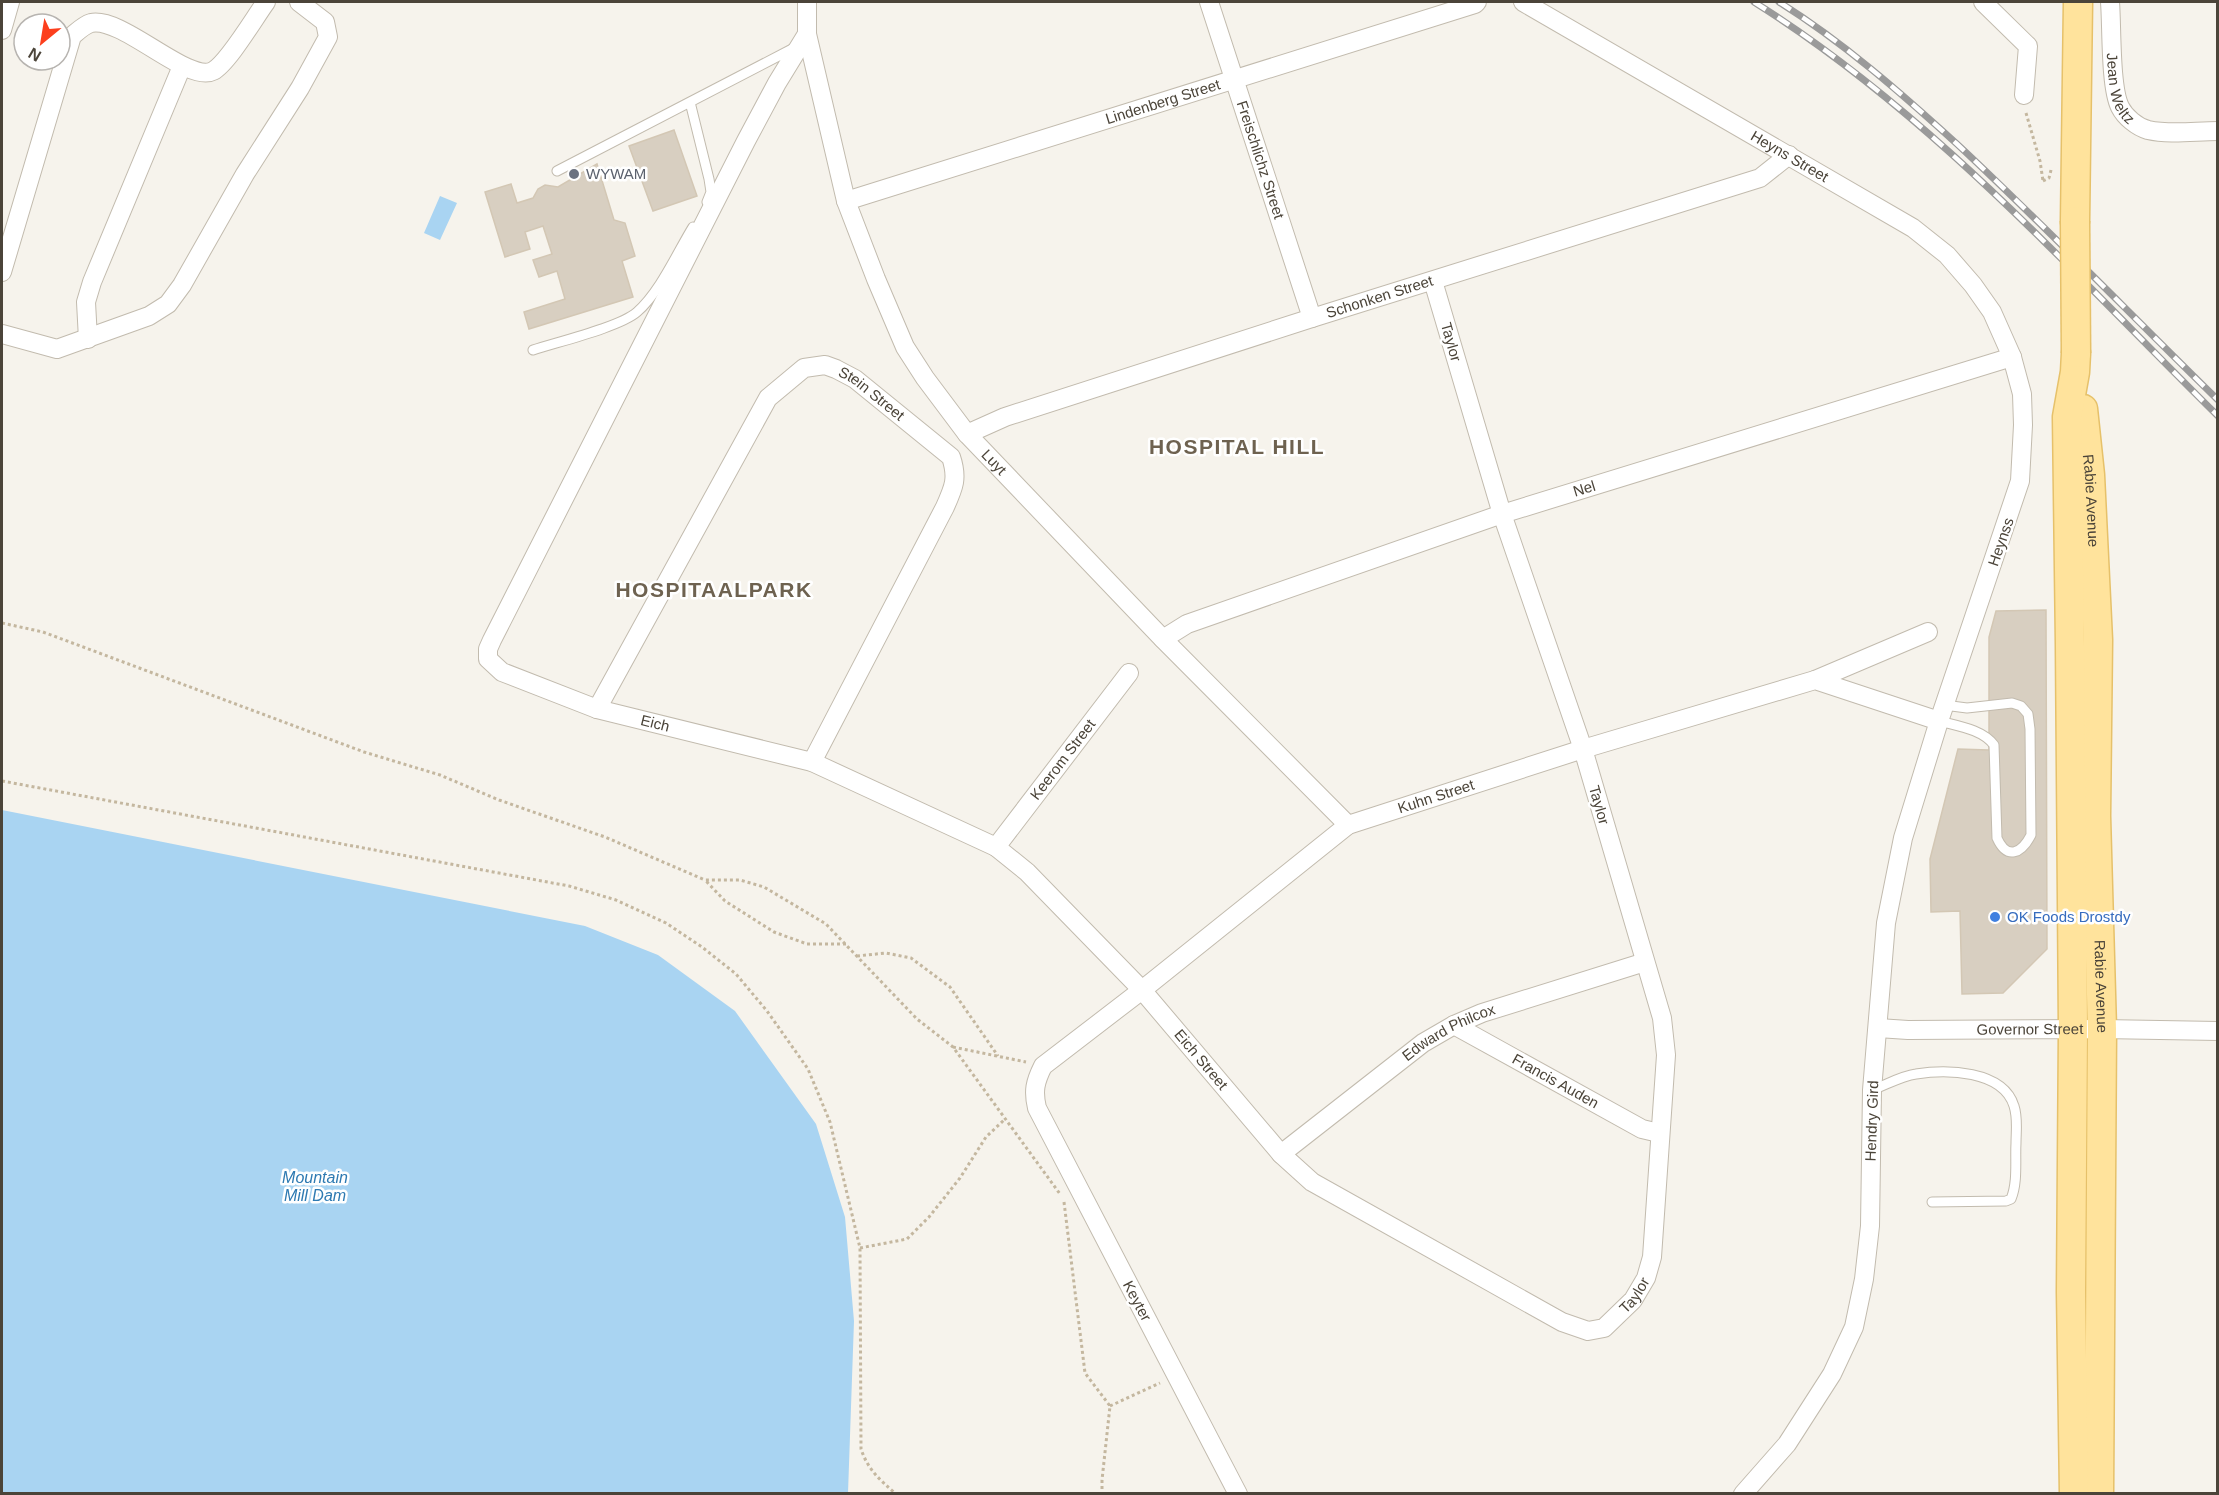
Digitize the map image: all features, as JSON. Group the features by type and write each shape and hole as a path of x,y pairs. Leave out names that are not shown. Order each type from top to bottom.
{"main road":[{"name":"Rabie Avenue","path":"2074,1494 2071,1292 2073,1030 2067,417 2075,363 2078,2"},
{"name":"Rabie Avenue","path":"2075,363 2083,400 2090,475 2098,640 2096,816 2102,1029 2099,1494"}],"street":[{"path":"2,30 10,2"},
{"path":"2,272 72,36 93,22 112,27 141,41 182,66 201,73 210,73 218,68 266,2"},
{"path":"2,334 57,349 149,316 168,304 182,285 245,174 300,88 328,37 325,22 299,2"},
{"name":"Luyt","path":"807,2 804,39 846,201 905,347 925,378 968,434 1163,639 1348,825"},
{"name":"Freischlichz Street","path":"1209,2 1312,318"},
{"name":"Lindenberg Street","path":"846,201 1234,81 1477,2"},
{"name":"Heyns Street","path":"1523,2 1913,228 1947,255 1992,312 2012,357"},
{"path":"1983,2 2028,46 2024,96"},
{"name":"Jean Weltz","path":"2110,2 2115,90 2120,108 2131,120 2147,130 2217,131"},
{"name":"Eich","path":"804,39 746,141 492,640 488,649 488,659 502,672 597,709 813,762"},
{"path":"88,339 86,302 92,282 182,66"},
{"name":"Schonken Street","path":"968,434 1005,417 1760,178 1789,155"},
{"name":"Taylor","path":"1433,281 1502,514 1583,749 1662,1018 1666,1054 1659,1133 1653,1257 1646,1278 1633,1300 1604,1328"},
{"name":"Nel","path":"1163,639 1187,624 1502,514 2012,357"},
{"name":"Heynss","path":"1941,713 2020,481 2022,394 2012,357"},
{"name":"Stein Street","path":"597,709 768,398 804,368 825,365 855,379 933,442 951,457 956,472 954,488 945,507 813,762"},
{"name":"Kuhn Street","path":"1042,1066 1142,990 1348,825 1583,749 1815,680 1928,632"},
{"name":"Keerom Street","path":"996,847 1129,673"},
{"path":"1815,680 1941,713"},
{"name":"Hendry Gird","path":"1743,1494 1787,1444 1832,1374 1854,1327 1864,1279 1870,1226 1872,1090 1886,922 1903,838 1941,713"},
{"name":"Eich Street","path":"813,762 996,847 1027,872 1142,990 1281,1154 1312,1182 1562,1322 1588,1331 1604,1328"},
{"name":"Edward Philcox","path":"1281,1154 1423,1043 1454,1025 1482,1013 1645,962"},
{"name":"Francis Auden","path":"1454,1025 1642,1129 1659,1133"},
{"name":"Governor Street","path":"1878,1028 2217,1031"},
{"name":"Keyter","path":"1042,1066 1035,1081 1034,1092 1037,1108 1238,1494"}],"lane":[{"path":"557,171 690,102 804,39"},
{"path":"532,350 630,317 655,290 705,207 711,192 690,102"},
{"path":"2012,703 2022,706 2028,714 2031,835 2025,846 2018,851 2011,853 2002,848 1997,838 1994,745 1990,739 1941,713 2012,703"},
{"path":"1872,1090 1915,1074 1955,1071 1973,1073 2001,1088 2014,1104 2016,1130 2014,1186 2011,1198 2006,1201 1932,1202"}],"path":[{"path":"2024,96 2027,120 2040,161 2043,181"},
{"path":"2,623 43,632 364,752 440,775 499,800 604,837 705,880 724,901 774,932 807,944 846,944"},
{"path":"2,781 568,886 616,900 666,923 702,947 736,974 767,1011 808,1069 830,1122 860,1248 861,1449 866,1464 896,1494"},
{"path":"705,880 725,878 764,887 826,924 917,1019 953,1047 1004,1120 1064,1198 1098,1226"},
{"path":"857,956 886,953 911,958 950,987 998,1056"},
{"path":"953,1047 1042,1066"},
{"path":"860,1248 908,1239 960,1179 986,1137 1004,1120"},
{"path":"1064,1198 1085,1373 1110,1406 1102,1494"},
{"path":"1110,1406 1176,1376"}],"water":[{"path":"440,196 457,203 440,240 424,233"},
{"name":"Mountain Mill Dam","path":"2,810 585,926 658,955 735,1011 816,1124 845,1217 854,1321 848,1493 2,1493"}],"building":[{"path":"674,130 697,196 653,211 629,146"},
{"path":"597,164 614,220 625,223 635,256 622,261 633,297 529,329 524,312 565,299 557,271 539,277 533,260 552,254 543,226 525,232 530,249 505,257 485,192 511,184 517,203 533,198 538,189 545,185 558,187"},
{"path":"2046,610 2047,949 2003,993 1962,994 1960,911 1931,912 1930,859 1958,749 1989,750 1989,637 1996,611"}],"railway":[{"path":"1754,2 1818,45 1939,143 2053,250 2218,416"},
{"path":"1779,2 1849,51 1957,144 2218,400"}],"place":[{"name":"WYWAM","path":"574,174"},
{"name":"OK Foods Drostdy","path":"1995,917"}],"district":[{"name":"HOSPITAL HILL","path":"1237,447"},
{"name":"HOSPITAALPARK","path":"714,590"}]}
